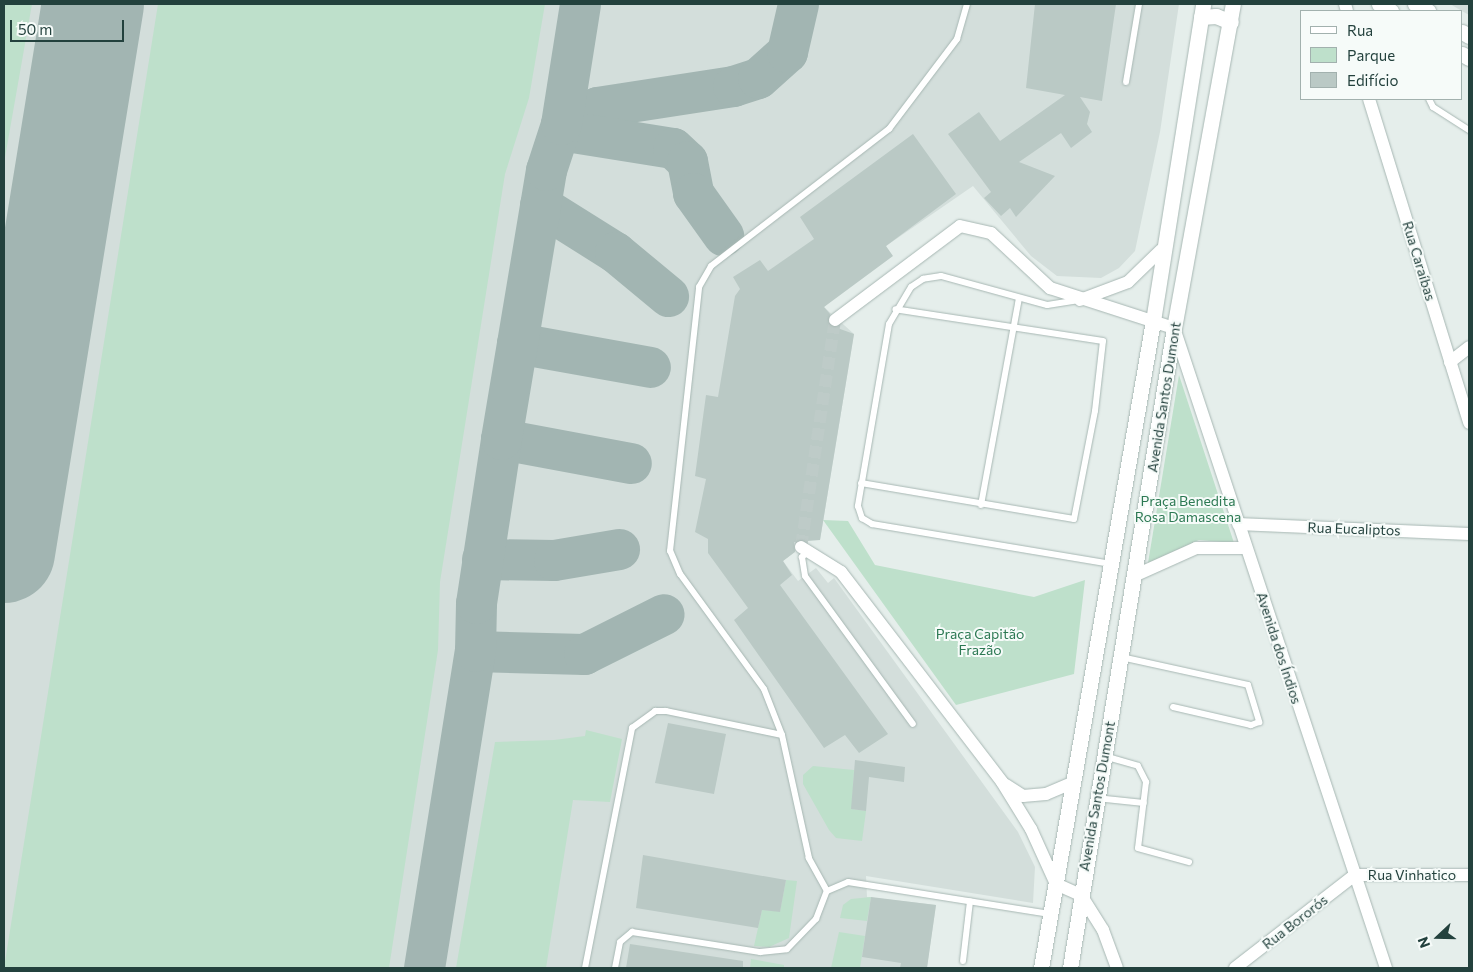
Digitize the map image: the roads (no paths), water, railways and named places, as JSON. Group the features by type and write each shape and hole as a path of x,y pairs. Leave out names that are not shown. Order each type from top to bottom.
{"main road":[{"name":"Avenida Santos Dumont","path":"1070,968 1096,791 1136,575 1174,328 1233,4"},
{"path":"1415,4 1426,10"},
{"name":"Avenida Santos Dumont","path":"1041,968 1153,321 1161,250 1202,11"},
{"path":"1202,11 1230,22"},
{"path":"1171,187 1198,192"},
{"path":"1074,782 1096,791"}],"street":[{"name":"Rua Caraíbas","path":"1369,100 1469,423"},
{"path":"835,320 960,226 991,233 1035,278 1080,300 1174,328"},
{"path":"1080,300 1128,282 1161,250"},
{"name":"Avenida dos Índios","path":"1174,328 1386,968"},
{"path":"1450,362 1469,348"},
{"name":"Rua Eucaliptos","path":"1238,524 1469,534"},
{"path":"806,548 841,572 1002,782 1031,828 1056,884 1081,895 1103,930 1116,968"},
{"path":"1136,575 1196,548 1246,548"},
{"path":"1002,782 1023,796 1046,794 1074,782"},
{"name":"Rua Vinhatico","path":"1355,875 1469,875"},
{"name":"Rua Bororós","path":"1235,968 1355,875"}],"lane":[{"path":"827,891 809,858 782,734 764,689 680,574 670,551 700,287 711,266 889,129 957,39 967,4"},
{"path":"1126,82 1139,4"},
{"path":"1463,52 1469,40"},
{"path":"1430,100 1433,107 1469,130"},
{"path":"1080,300 1046,305 931,276 912,287 895,309 888,324 858,506 862,518 872,524 1111,564"},
{"path":"981,505 1019,298"},
{"path":"861,483 1073,521 1096,411 1103,341 895,309"},
{"path":"806,548 802,557 805,576 913,724"},
{"path":"1121,657 1248,685 1259,722 1251,725 1173,707"},
{"path":"585,968 632,728 655,711 666,711 782,734"},
{"path":"1103,755 1138,766 1146,782 1138,848 1189,862"},
{"path":"1096,791 1144,803"},
{"path":"615,968 620,942 632,932 760,952 787,948 816,920 827,891 838,884 865,882 1050,914"},
{"path":"964,961 970,901"}],"tunnel":[{"path":"801,547 835,320"}],"park label":[{"name":"Praça Benedita Rosa Damascena","path":"1188,510"},
{"name":"Praça Capitão Frazão","path":"980,642"}]}
